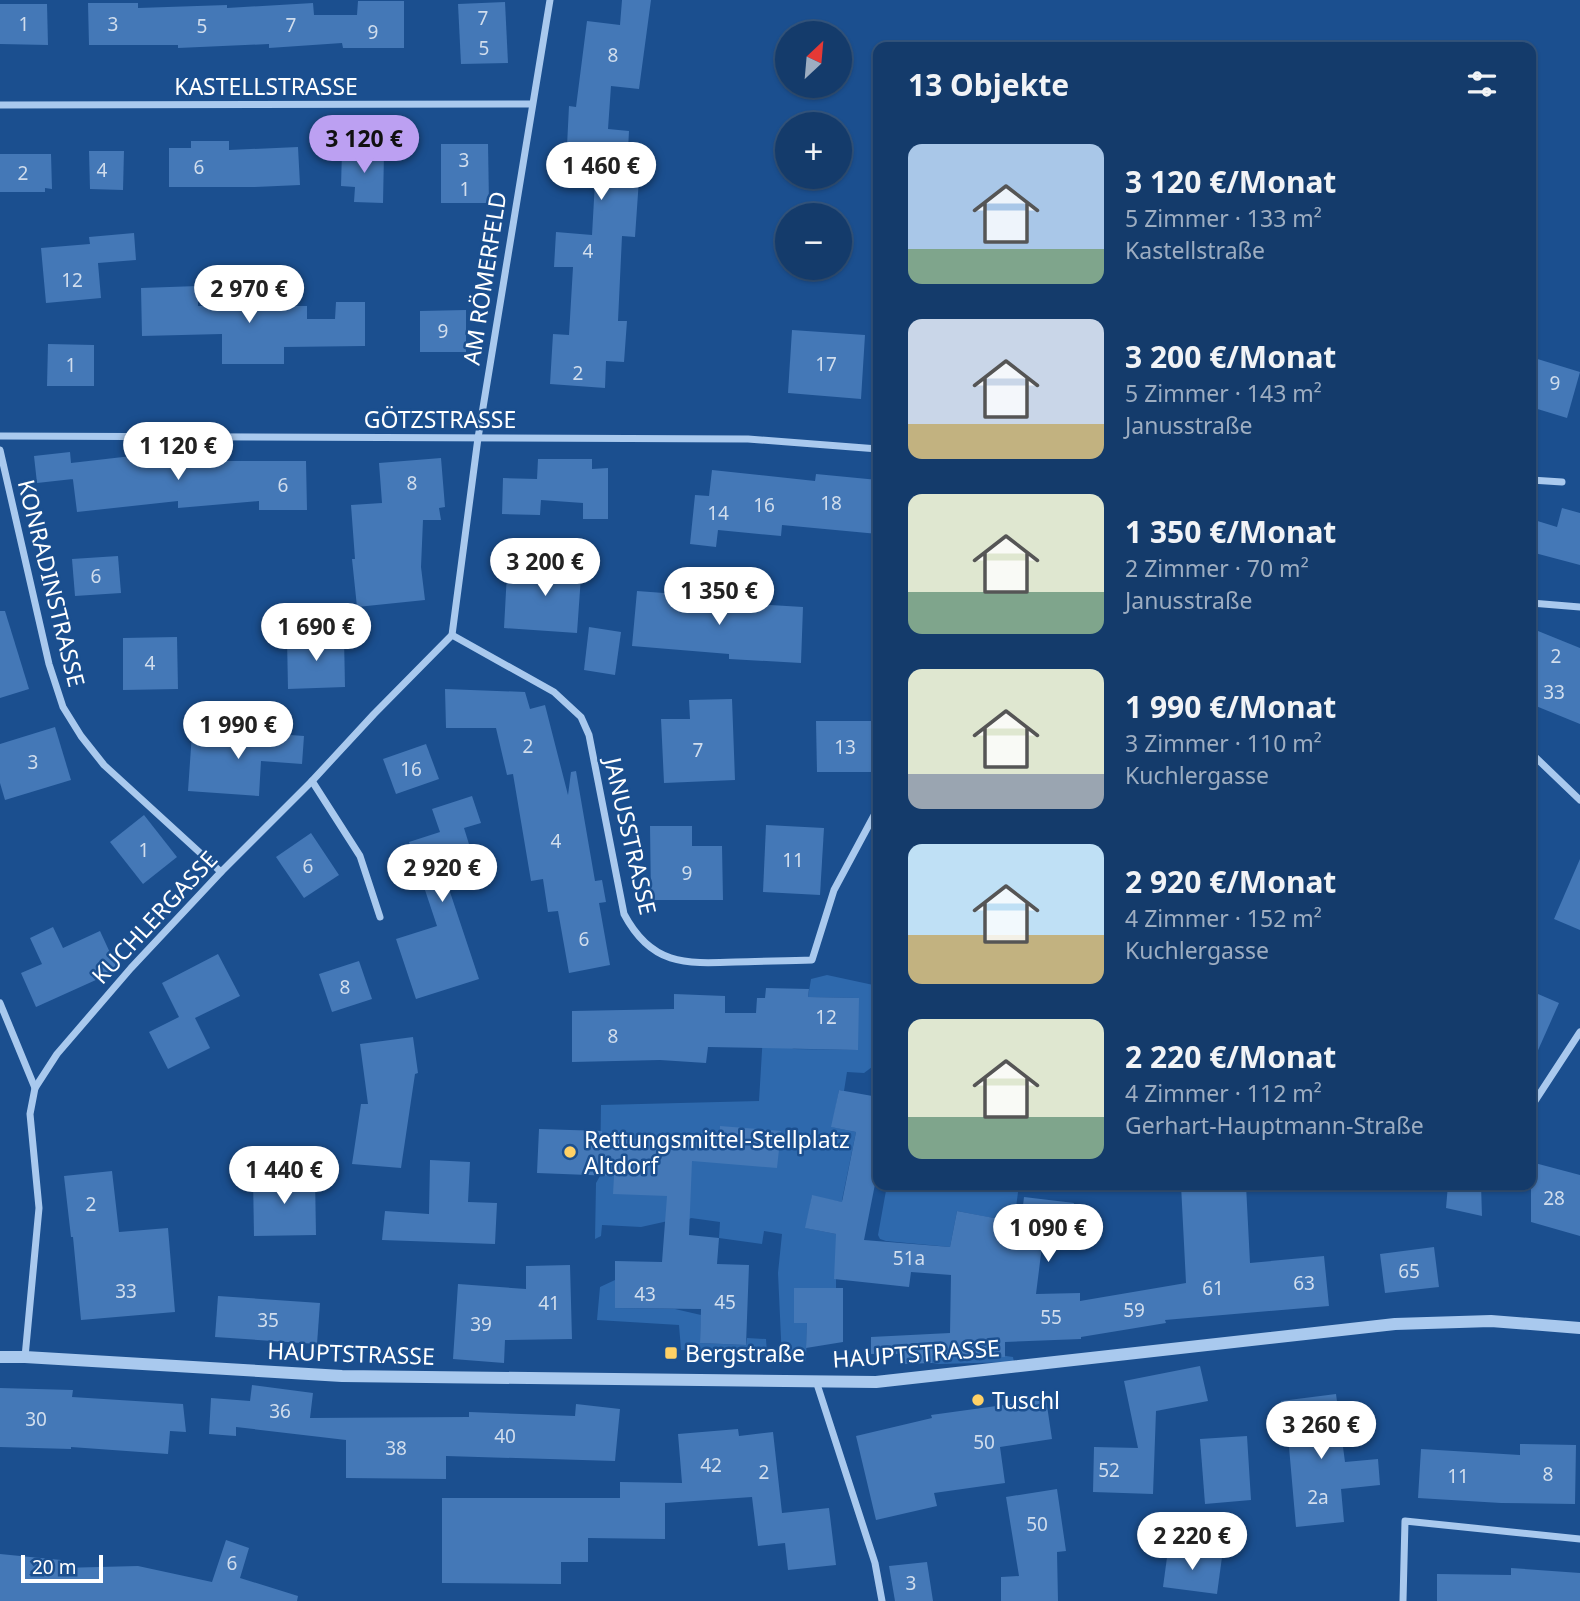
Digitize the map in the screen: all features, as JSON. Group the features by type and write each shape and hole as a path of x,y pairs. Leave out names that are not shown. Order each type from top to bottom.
{"street":[{"name":"AM RÖMERFELD","path":"478,438 550,0"},
{"name":"KASTELLSTRASSE","path":"0,105 532,104"},
{"name":"GÖTZSTRASSE","path":"0,436 748,439 873,449"},
{"path":"452,635 478,438"},
{"name":"KONRADINSTRASSE","path":"0,450 48,664 63,707 104,765 221,872"},
{"path":"1536,480 1562,482"},
{"path":"1536,603 1580,607"},
{"name":"KUCHLERGASSE","path":"35,1088 57,1054 131,968 452,635"},
{"name":"JANUSSTRASSE","path":"452,635 554,692 581,717 589,735 624,914 633,931 650,948 671,958 692,963 812,960 834,890 873,817"},
{"path":"1536,757 1580,800"},
{"path":"312,781 360,856 380,917"},
{"path":"0,1003 35,1088 30,1114 38,1208 25,1357"},
{"path":"1536,1099 1580,1032"},
{"name":"HAUPTSTRASSE","path":"0,1357 342,1376 876,1382 1395,1324 1491,1321 1580,1328"},
{"path":"816,1381 875,1563 882,1601"},
{"path":"1403,1601 1405,1521 1580,1539"}],"shaded area":[{"path":"827,975 873,985 873,1067 864,1073 847,1072 844,1091 839,1090 832,1127 856,1132 842,1200 846,1203 812,1196 806,1228 836,1234 836,1288 794,1288 794,1323 807,1323 806,1361 782,1360 778,1273 782,1234 764,1231 762,1244 719,1238 720,1222 691,1218 641,1227 602,1225 601,1236 595,1239 596,1183 600,1176 601,1105 759,1101 763,1034 794,1049 858,1050 858,998 808,997 811,979"},
{"path":"886,1190 1018,1190 1014,1222 957,1211 950,1247 886,1241 878,1235"},
{"path":"615,1280 615,1308 675,1309 701,1315 700,1343 746,1345 747,1338 766,1339 767,1354 681,1350 679,1325 597,1320 600,1287"},
{"path":"931,1345 1013,1357 1014,1362 932,1363"}],"building":[{"path":"622,0 651,0 639,89 611,86 608,129 629,131 628,150 641,150 635,237 622,236 618,321 627,321 624,362 606,361 605,388 550,384 553,334 569,335 573,267 554,267 556,232 592,235 596,164 580,163 582,147 567,146 569,106 576,107 587,21 620,25"},
{"path":"358,1 404,1 404,48 343,48 342,43 269,48 269,44 178,48 178,45 89,45 88,3 138,3 138,8 227,5 227,8 313,3 314,15 357,15"},
{"path":"505,2 508,63 461,64 458,4"},
{"path":"0,4 47,4 48,45 0,44"},
{"path":"191,141 229,141 229,150 298,147 300,185 169,187 169,148 191,148"},
{"path":"441,144 488,144 489,203 441,203"},
{"path":"89,151 124,151 123,190 90,189"},
{"path":"342,151 384,153 383,203 354,202 355,187 341,186"},
{"path":"0,154 51,154 52,189 45,188 45,192 0,192"},
{"path":"134,233 136,260 98,263 101,298 46,303 41,248 90,244 89,237"},
{"path":"198,286 198,306 307,306 307,319 335,319 336,302 365,302 365,346 284,347 284,364 222,364 222,334 142,336 141,288"},
{"path":"466,310 466,352 420,352 420,311"},
{"path":"792,330 865,335 861,399 788,393"},
{"path":"48,344 94,345 94,386 47,386"},
{"path":"1536,359 1580,372 1567,418 1536,409"},
{"path":"70,452 71,463 149,454 150,461 220,455 221,461 306,461 307,510 259,510 259,501 178,508 178,501 77,512 73,479 37,483 34,456"},
{"path":"441,458 445,507 439,508 441,520 423,520 421,567 425,600 357,607 352,559 355,559 351,505 382,503 379,463"},
{"path":"538,459 592,459 592,469 608,468 608,519 583,519 583,503 541,500 540,515 502,514 503,478 537,479"},
{"path":"712,470 815,481 816,474 873,480 873,534 782,525 781,536 718,530 716,547 690,544 695,495 709,496"},
{"path":"1562,508 1580,513 1580,565 1536,553 1536,521 1557,527"},
{"path":"118,556 121,593 75,596 72,559"},
{"path":"542,559 582,562 577,633 504,628 507,573 541,576"},
{"path":"637,591 704,596 704,601 803,607 801,663 729,659 729,654 632,646"},
{"path":"0,611 5,611 29,689 0,698"},
{"path":"589,627 621,632 615,675 584,670"},
{"path":"1538,631 1580,648 1580,724 1536,706"},
{"path":"177,637 178,689 123,690 123,638"},
{"path":"344,637 345,687 288,689 287,638"},
{"path":"445,689 525,692 530,709 545,705 568,795 571,772 576,771 595,881 602,880 606,902 599,903 610,965 569,973 558,911 548,912 543,879 531,881 513,774 507,775 496,728 446,728"},
{"path":"732,699 735,780 664,783 661,719 690,719 689,700"},
{"path":"816,721 873,721 873,772 817,772"},
{"path":"55,727 71,780 5,800 0,783 0,744"},
{"path":"192,733 263,738 263,733 304,736 302,764 261,761 259,796 188,791"},
{"path":"426,744 439,779 396,794 383,759"},
{"path":"472,796 481,823 464,828 477,870 446,880 479,979 416,999 396,939 437,926 409,842 440,832 432,809"},
{"path":"144,815 177,857 143,884 110,842"},
{"path":"766,825 824,828 820,895 763,892"},
{"path":"650,826 692,826 692,846 722,846 723,900 651,900"},
{"path":"311,833 339,875 304,898 276,857"},
{"path":"1580,859 1580,930 1554,919"},
{"path":"53,927 63,948 100,931 118,970 36,1007 21,973 42,964 30,938"},
{"path":"218,954 240,996 195,1018 210,1048 168,1069 149,1032 179,1017 162,983"},
{"path":"359,961 372,999 332,1012 319,974"},
{"path":"766,988 809,989 808,997 859,998 858,1050 708,1047 706,1063 660,1060 572,1062 572,1011 674,1009 674,994 725,996 725,1013 756,1013 757,998 765,998"},
{"path":"1536,993 1559,1003 1536,1055"},
{"path":"413,1037 418,1073 415,1074 401,1168 352,1164 361,1104 368,1104 360,1044"},
{"path":"839,1090 873,1096 874,1190 864,1240 950,1247 957,1211 1021,1223 1024,1197 1074,1203 1068,1249 1042,1246 1036,1294 1080,1293 1080,1301 1186,1283 1181,1190 1246,1190 1250,1263 1324,1256 1329,1306 1165,1320 1166,1323 1081,1339 1005,1342 1005,1357 932,1355 932,1363 903,1364 902,1354 871,1354 871,1337 950,1333 951,1275 911,1272 909,1287 834,1279 836,1234 805,1228 812,1195 842,1202 856,1132 831,1127"},
{"path":"720,1126 781,1131 777,1168 692,1161 689,1235 719,1238 717,1264 749,1265 746,1345 700,1343 701,1309 615,1308 615,1261 662,1262 667,1196 613,1194 614,1176 537,1173 539,1129 602,1131 602,1137 719,1143"},
{"path":"430,1160 470,1162 468,1202 497,1203 495,1244 382,1240 385,1211 429,1214"},
{"path":"1536,1163 1580,1175 1580,1236 1531,1222 1531,1190 1536,1190"},
{"path":"112,1171 119,1232 168,1228 175,1312 81,1320 64,1176"},
{"path":"253,1177 315,1177 316,1235 254,1236"},
{"path":"1448,1190 1481,1190 1482,1216 1446,1208"},
{"path":"1434,1247 1439,1287 1385,1293 1380,1254"},
{"path":"570,1265 572,1339 505,1340 504,1363 453,1359 458,1284 526,1289 526,1266"},
{"path":"794,1288 843,1288 843,1342 806,1348 807,1323 794,1323"},
{"path":"218,1296 320,1303 317,1344 215,1337"},
{"path":"1200,1366 1208,1401 1156,1411 1153,1494 1093,1492 1094,1447 1138,1448 1124,1381"},
{"path":"252,1385 313,1393 310,1418 469,1417 469,1412 575,1416 576,1404 620,1409 615,1461 446,1456 446,1479 346,1478 346,1440 236,1427 236,1436 209,1434 211,1398 250,1401"},
{"path":"0,1388 73,1390 72,1397 183,1404 186,1432 170,1431 168,1454 71,1447 0,1447"},
{"path":"1336,1394 1345,1462 1378,1459 1380,1485 1341,1489 1344,1522 1296,1527 1289,1447 1281,1401"},
{"path":"1046,1399 1052,1439 1000,1447 1005,1483 934,1493 937,1506 876,1520 856,1436 932,1418 931,1415"},
{"path":"738,1429 739,1436 773,1432 782,1513 829,1508 836,1565 788,1570 785,1543 758,1546 752,1497 665,1503 665,1539 588,1538 588,1562 561,1562 561,1584 442,1583 442,1498 620,1498 620,1482 682,1483 678,1434"},
{"path":"1247,1436 1251,1500 1205,1504 1200,1439"},
{"path":"1520,1444 1576,1445 1575,1504 1418,1498 1421,1449 1520,1455"},
{"path":"1057,1489 1066,1551 1057,1552 1058,1601 1001,1601 1001,1577 1019,1576 1006,1497"},
{"path":"226,1540 249,1548 240,1578 298,1596 297,1601 0,1601 0,1554 61,1560 60,1568 138,1566 212,1582"},
{"path":"1168,1550 1222,1557 1217,1594 1163,1587"},
{"path":"927,1562 933,1601 895,1601 889,1566"},
{"path":"1511,1568 1580,1573 1580,1601 1437,1601 1437,1574 1511,1575"}],"place":[{"name":"Rettungsmittel-Stellplatz Altdorf","path":"570,1152"},
{"name":"Bergstraße","path":"671,1353"},
{"name":"Tuschl","path":"978,1400"}]}
